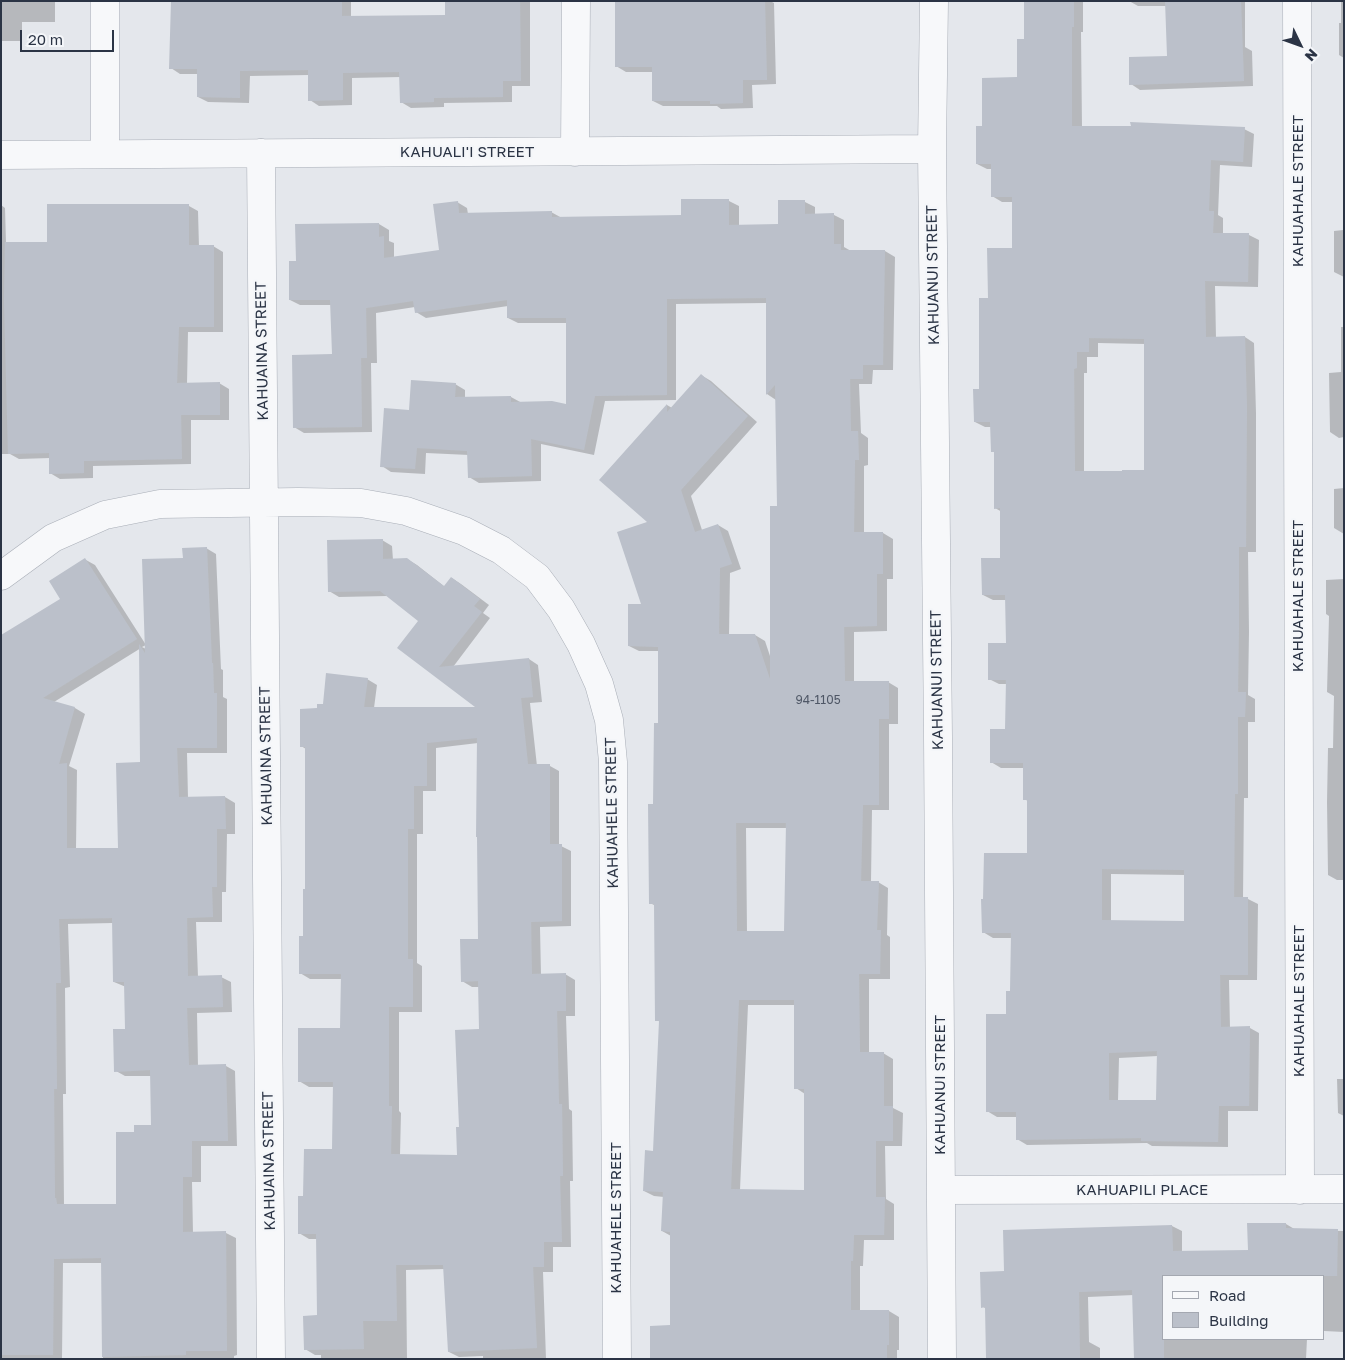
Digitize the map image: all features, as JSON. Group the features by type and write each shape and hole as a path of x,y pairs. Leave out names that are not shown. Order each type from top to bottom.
{"street":[{"path":"105,1 105,154"},
{"path":"575,152 576,1"},
{"name":"KAHUANUI STREET","path":"934,1 932,149 942,1359"},
{"name":"KAHUAHALE STREET","path":"1297,1 1300,1190"},
{"name":"KAHUALI'I STREET","path":"1,155 932,149"},
{"name":"KAHUAINA STREET","path":"261,154 271,1359"},
{"name":"KAHUAHELE STREET","path":"1,576 53,538 105,515 160,504 298,502 361,503 406,510 464,532 501,550 537,577 561,609 582,644 599,684 609,720 613,762 617,1359"},
{"name":"KAHUAPILI PLACE","path":"941,1190 1344,1189"}],"building":[{"path":"171,1 342,1 342,16 445,15 445,1 520,1 521,81 503,81 503,97 434,98 434,102 400,103 399,72 343,73 343,100 308,101 308,70 240,71 240,98 197,97 197,69 169,69"},
{"path":"615,1 765,1 767,80 743,80 743,103 710,104 710,101 652,101 652,67 615,67"},
{"path":"1024,1 1074,1 1074,27 1072,27 1072,126 1131,126 1130,122 1245,127 1243,162 1211,160 1209,211 1214,211 1213,233 1249,233 1248,282 1205,281 1206,337 1245,336 1247,407 1246,547 1239,547 1238,692 1246,692 1245,717 1238,717 1238,794 1235,794 1234,897 1248,897 1248,975 1220,975 1221,1027 1250,1026 1249,1106 1219,1106 1218,1142 1141,1141 1141,1138 1016,1140 1016,1112 986,1112 986,1014 1006,1014 1006,991 1010,991 1011,933 982,933 981,899 983,899 984,853 1027,853 1027,800 1023,800 1023,763 990,763 990,729 1005,729 1006,680 988,680 988,643 1006,643 1005,595 982,595 981,558 1000,558 1000,508 994,509 994,452 991,452 990,422 974,422 973,389 979,389 979,298 988,298 987,248 1012,248 1012,197 991,197 991,164 976,164 976,126 982,126 982,78 1017,77 1017,39 1024,39","holes":["1089,338 1144,339 1144,470 1075,471 1074,369 1077,368 1077,352 1089,352","1102,869 1184,870 1184,921 1102,920","1157,1051 1156,1100 1109,1100 1109,1053"]},
{"path":"1165,1 1241,1 1244,81 1129,85 1129,57 1167,56"},
{"path":"681,199 729,199 729,225 778,224 778,200 805,200 805,214 834,213 834,244 841,244 841,250 885,250 883,365 863,365 863,379 850,379 851,431 858,431 859,460 855,460 854,532 883,532 883,574 877,574 877,626 844,627 845,681 889,681 889,719 879,719 879,805 863,805 861,881 879,881 877,930 881,930 880,974 859,974 860,1052 884,1052 884,1106 893,1106 893,1141 876,1141 876,1197 885,1197 884,1235 854,1235 853,1261 851,1261 851,1310 889,1310 887,1359 650,1359 650,1326 670,1325 670,1232 661,1231 663,1192 643,1191 645,1150 653,1151 659,1021 655,1021 654,904 649,904 648,804 653,804 654,723 658,723 658,647 628,646 628,604 641,604 617,532 647,522 599,480 667,404 667,412 701,374 748,416 681,490 695,532 718,524 732,564 720,568 719,634 755,634 770,679 770,506 777,506 775,385 766,395 766,298 667,299 667,395 595,396 584,450 531,439 532,476 468,478 467,451 417,448 415,469 380,467 384,408 409,410 411,380 456,383 455,397 511,396 511,402 552,401 566,404 566,318 507,318 507,300 415,313 413,301 366,308 367,358 361,358 362,427 293,428 292,355 332,354 330,300 289,300 289,261 296,261 295,224 379,223 379,237 384,236 384,258 439,250 433,204 458,201 459,213 552,211 552,217 681,215","holes":["736,823 786,823 784,931 737,931","739,1000 794,1000 794,1089 804,1089 804,1190 731,1189"]},
{"path":"47,204 189,204 189,245 214,245 214,327 179,327 177,383 220,382 220,415 181,415 182,459 84,461 84,473 49,474 49,453 8,454 4,300 5,242 47,242"},
{"path":"383,539 383,559 407,558 444,586 451,577 480,599 474,606 482,612 439,667 529,658 533,697 521,698 528,764 550,764 550,844 562,844 562,921 531,922 532,974 566,973 566,1011 557,1011 559,1104 562,1104 563,1176 560,1176 562,1242 544,1242 544,1267 533,1267 537,1348 448,1352 443,1265 396,1265 397,1321 363,1321 364,1349 304,1350 303,1316 317,1315 316,1234 298,1234 298,1196 303,1196 304,1149 332,1149 333,1082 298,1082 298,1028 340,1028 341,974 299,974 299,936 303,936 303,889 305,889 305,747 300,747 300,709 317,708 317,704 323,704 326,673 368,678 364,707 475,707 397,648 418,621 380,591 328,592 327,540","holes":["477,738 478,939 460,939 461,982 478,981 479,1029 455,1030 459,1127 456,1127 457,1155 391,1154 392,1106 389,1106 389,1007 413,1007 413,959 408,959 408,829 414,829 414,786 427,786 427,743"]},
{"path":"207,547 214,693 217,693 217,748 177,748 179,797 225,796 226,829 217,829 217,887 212,887 213,917 187,918 188,976 222,975 223,1007 187,1008 189,1065 226,1064 228,1141 192,1141 192,1177 183,1177 183,1232 226,1231 227,1351 186,1351 186,1355 102,1357 101,1258 54,1259 53,1355 1,1355 1,635 60,599 49,581 85,558 137,639 43,698 75,707 59,764 67,763 67,848 118,848 116,763 140,762 139,644 145,653 142,559 183,558 182,548","holes":["112,918 113,982 124,982 125,1029 113,1029 114,1072 150,1070 151,1125 134,1125 134,1132 116,1132 116,1204 57,1204 55,1198 54,1089 57,1089 56,983 61,983 59,919"]},
{"path":"1247,1223 1286,1223 1286,1228 1338,1229 1337,1276 1162,1275 1162,1340 1164,1340 1164,1358 1134,1359 1132,1290 1079,1292 1080,1359 986,1358 985,1307 981,1308 980,1272 1004,1271 1003,1230 1172,1225 1173,1251 1248,1250"}]}
